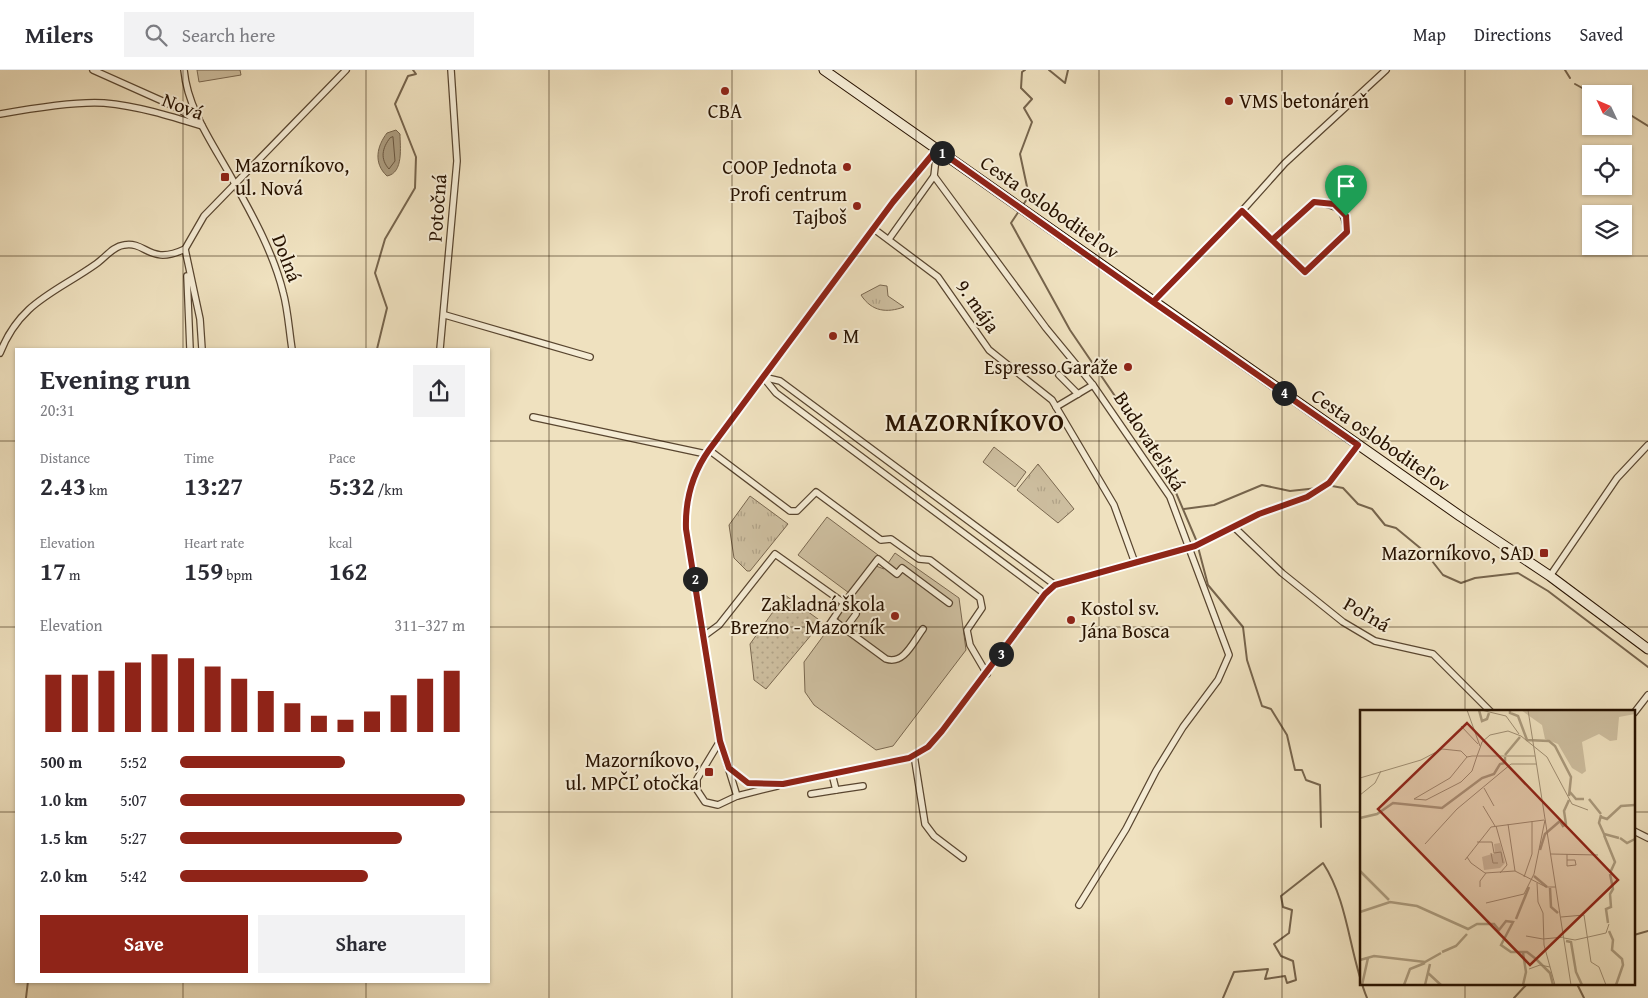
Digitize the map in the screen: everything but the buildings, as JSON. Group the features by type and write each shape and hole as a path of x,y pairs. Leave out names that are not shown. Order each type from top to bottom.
{"main road":[{"name":"Cesta osloboditeľov","path":"824,70 1358,445 1550,576 1648,649"}],"street":[{"path":"93,70 178,108 202,126"},
{"path":"184,70 190,98 202,126"},
{"path":"0,353 5,340 19,319 34,303 97,264 122,245 131,244 153,256 173,255 185,249 204,216 346,70"},
{"name":"Potočná","path":"440,348 445,315 457,161 451,70"},
{"path":"1153,302 1242,211 1285,163 1386,70"},
{"name":"Nová","path":"0,114 27,109 103,103 148,110 202,126 236,185"},
{"path":"889,239 934,176 937,149"},
{"path":"736,796 720,741 685,517 692,479 707,452 874,229 937,149"},
{"name":"Budovateľská","path":"934,176 1046,328 1093,385 1170,497 1192,547 1229,655 1218,680 1184,727 1156,771 1126,829 1079,905"},
{"name":"Dolná","path":"236,185 268,250 283,292 292,348"},
{"path":"1242,211 1305,272 1347,232 1346,216 1334,204 1314,202 1272,240"},
{"name":"9. mája","path":"874,229 938,277 989,350 1052,400 1114,506 1135,563"},
{"path":"185,249 190,348"},
{"path":"186,262 200,319 202,348"},
{"path":"445,315 590,357"},
{"path":"1059,375 1078,394"},
{"path":"763,377 780,381 1055,585"},
{"path":"763,377 776,393 1045,594"},
{"path":"1056,407 1093,385"},
{"path":"533,417 707,452 790,511 797,511 816,492 881,540 891,539 919,559 930,560 980,598 982,608 967,630 970,645 987,674"},
{"path":"720,741 697,779 697,790 705,802 718,805 736,796 783,784 909,758 928,747 942,731 987,674 1045,594 1055,585 1192,547 1259,514 1307,497 1329,483 1358,445"},
{"path":"1550,576 1617,478 1648,445"},
{"name":"Poľná","path":"1234,527 1282,573 1342,622 1375,640 1433,654 1489,710"},
{"path":"704,636 719,624 776,554 844,604"},
{"path":"827,628 878,559 897,574 902,568 949,603"},
{"path":"845,628 856,614"},
{"path":"833,620 886,659 893,661 901,659 923,629"},
{"path":"1636,710 1648,694"},
{"path":"914,755 925,824 934,836 963,858"},
{"path":"729,768 748,783 783,784"},
{"path":"832,774 836,790"},
{"path":"811,794 863,786"},
{"path":"1636,832 1648,838"}],"green space":[{"path":"197,70 240,70 241,75 199,82"},
{"path":"880,285 887,286 888,296 904,307 880,310 865,301 861,295"},
{"path":"994,447 1026,472 1015,487 983,462"},
{"path":"1038,464 1074,509 1058,523 1017,490"},
{"path":"750,496 788,524 750,571 747,571 734,558 729,525"},
{"path":"827,517 878,555 849,593 798,555"},
{"path":"895,553 959,598 966,650 893,746 876,750 814,705 805,692 804,662 829,628 837,625 839,615 876,566 884,569"},
{"path":"785,595 822,622 766,689 754,680 750,644"}],"water":[{"path":"396,130 400,134 399,165 392,174 387,176 380,166 378,154 381,143 387,133"}],"waterway":[{"path":"377,348 387,308 375,273 385,239 415,188 416,157 395,104 408,76 416,74 413,70"},
{"path":"1023,205 1029,196 1020,154 1032,122 1024,108 1032,99 1021,88 1022,72 1025,70"},
{"path":"1049,70 1065,83 1068,70"},
{"path":"1565,70 1570,78"},
{"path":"1575,84 1582,88"},
{"path":"1632,116 1648,126"},
{"path":"1019,211 1011,223 1070,330 1168,474 1197,542"},
{"path":"1184,509 1214,505 1262,485 1290,491 1318,488"},
{"path":"1332,486 1343,488 1358,504 1372,509 1385,525 1396,528 1425,552 1443,575 1461,583 1475,578 1518,573 1548,591 1648,667"},
{"path":"1198,547 1208,585 1243,627 1247,660 1262,706 1271,709 1287,735 1295,770 1302,770 1306,780 1320,785 1321,827"},
{"path":"1223,998 1234,972 1268,969 1265,979 1285,976 1287,983 1296,980 1293,961 1281,956 1274,944 1289,933 1292,910 1283,907 1281,896 1323,863 1332,878 1344,912 1360,978"},
{"path":"1636,934 1648,931"},
{"path":"26,998 28,983"},
{"path":"1363,986 1367,998"},
{"path":"1514,998 1525,986"},
{"path":"1578,986 1584,998"}],"place":[{"name":"CBA","path":"725,91"},
{"name":"VMS betonáreň","path":"1229,101"},
{"name":"COOP Jednota","path":"847,167"},
{"name":"Mazorníkovo, ul. Nová","path":"225,177"},
{"name":"Profi centrum Tajboš","path":"857,206"},
{"name":"M","path":"833,336"},
{"name":"Espresso Garáže","path":"1128,367"},
{"name":"Mazorníkovo, SAD","path":"1544,553"},
{"name":"Zakladná škola Brezno - Mazorník","path":"895,616"},
{"name":"Kostol sv. Jána Bosca","path":"1071,620"},
{"name":"Mazorníkovo, ul. MPČĽ otočka","path":"709,772"}],"district":[{"name":"MAZORNÍKOVO","path":"975,422"}],"route":[{"path":"1346,216 1334,204 1314,202 1272,240 1242,211 1153,302 937,149 893,202 763,377 709,450 692,479 687,500 686,529 693,562 720,741 729,768 748,783 783,784 909,758 928,747 942,731 987,674 1045,594 1055,585 1195,546 1259,514 1307,497 1329,483 1358,445 1153,302 1182,273 1242,211 1305,272 1347,232 1346,216"}]}
